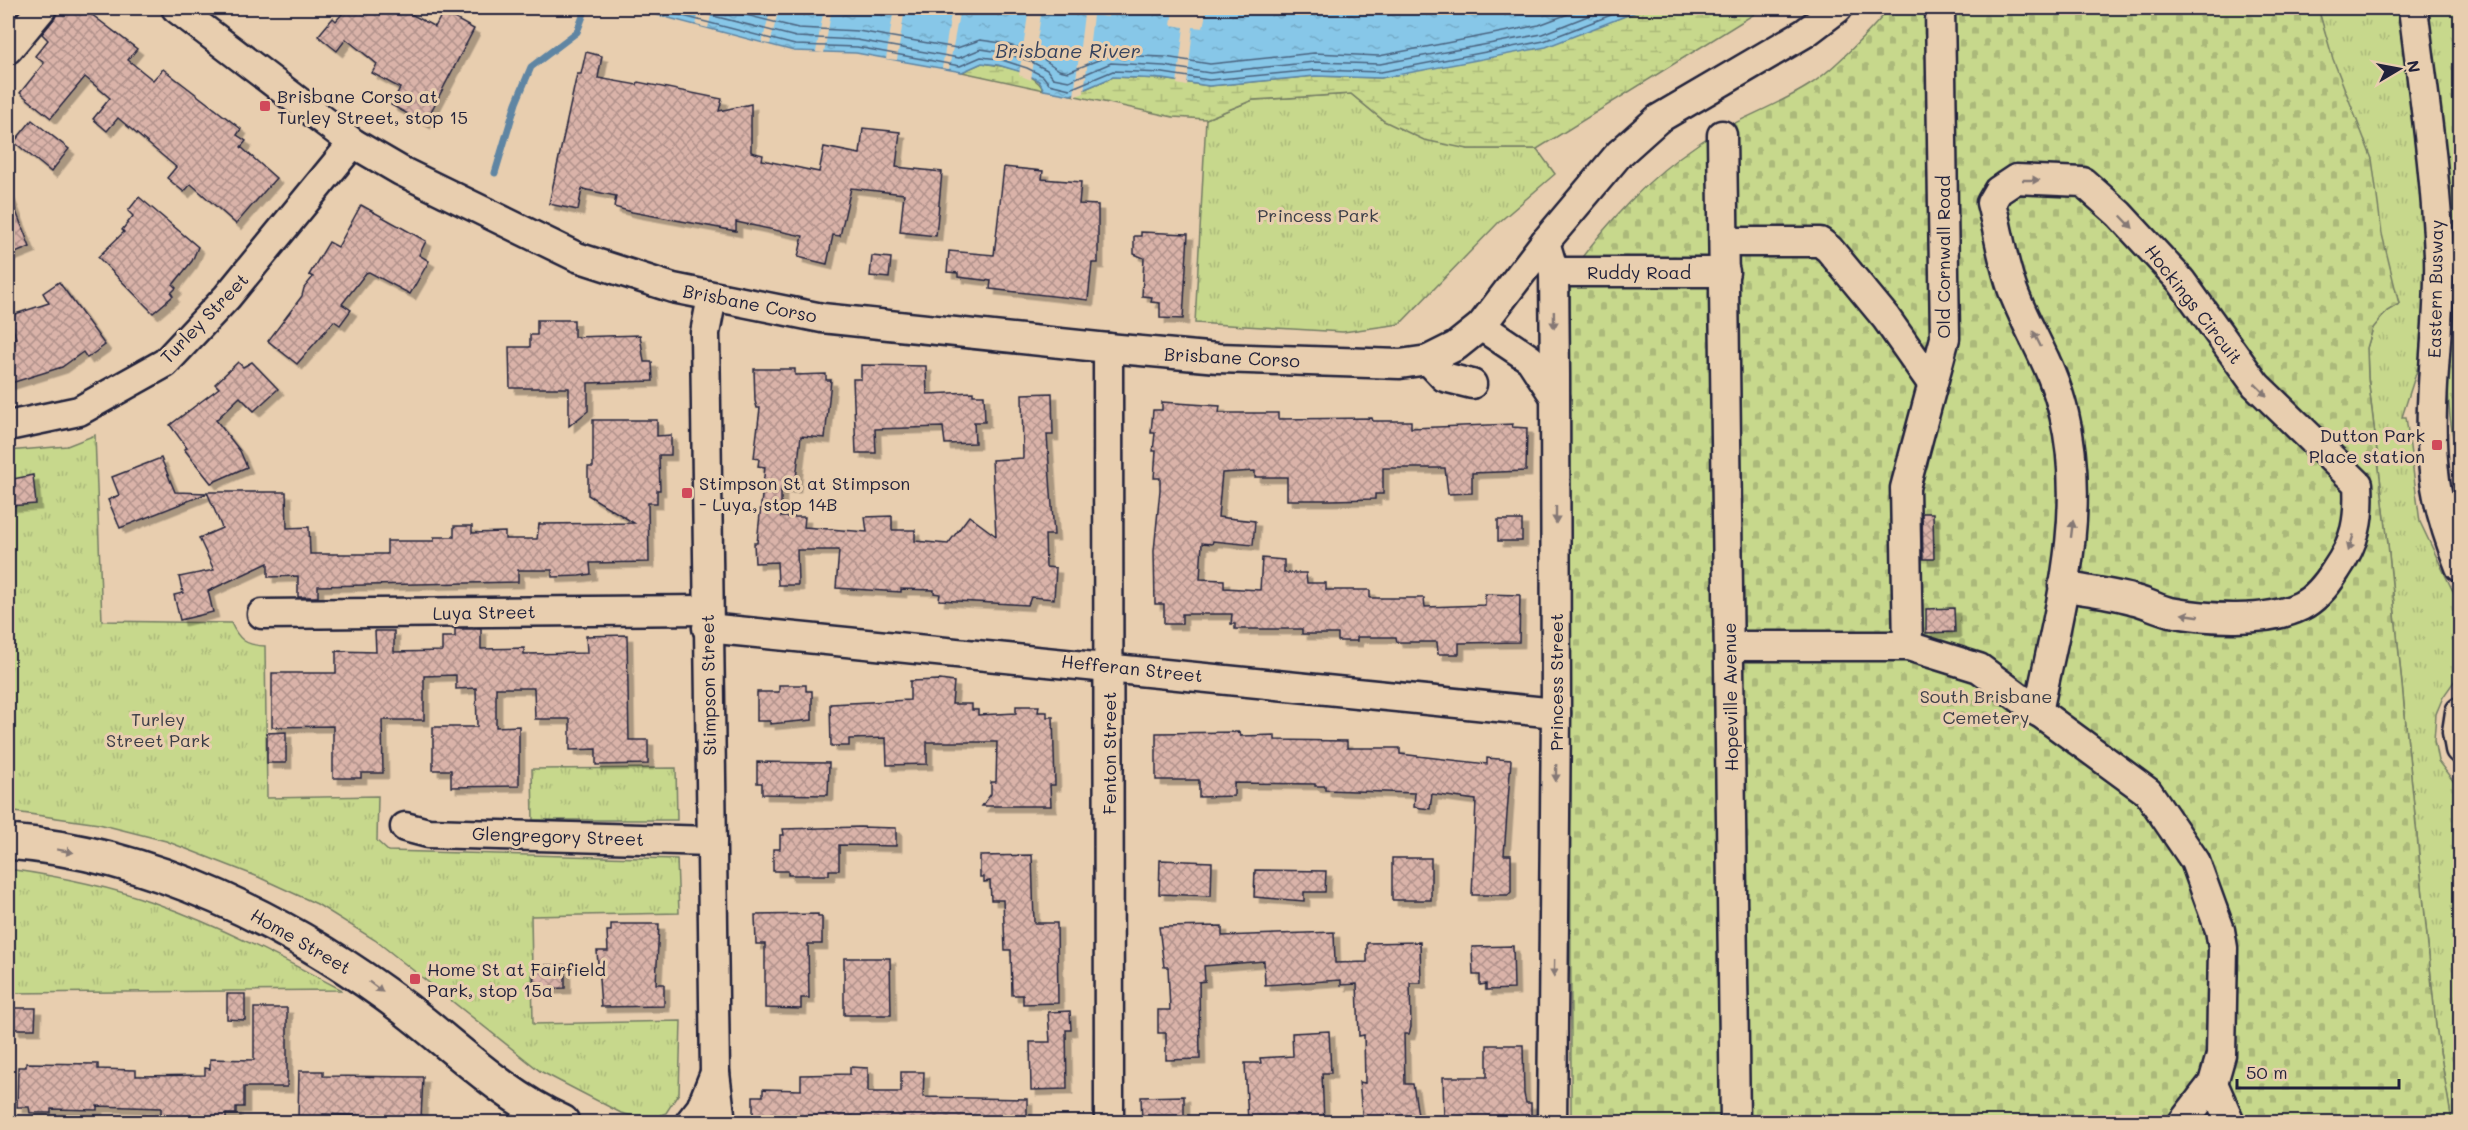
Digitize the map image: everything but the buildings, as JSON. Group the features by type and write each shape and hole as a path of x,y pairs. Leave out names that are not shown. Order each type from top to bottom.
{"main road":[{"name":"Home Street","path":"8,842 73,852 127,865 226,900 269,921 336,958 368,981 517,1110 559,1121"}],"street":[{"path":"8,49 42,8"},
{"name":"Brisbane Corso","path":"176,8 353,144 402,171 578,257 646,280 712,297 822,318 1218,358 1400,364 1428,360 1456,346 1481,326 1545,242 1619,154 1658,119 1805,33 1838,8"},
{"name":"Old Cornwall Road","path":"1908,646 1905,488 1944,338 1940,8"},
{"name":"Eastern Busway","path":"2413,8 2434,190 2439,258 2432,436 2435,480 2447,531 2460,567"},
{"name":"Hopeville Avenue","path":"1722,135 1735,1122"},
{"name":"Turley Street","path":"8,426 79,411 165,363 227,297 353,144"},
{"name":"Hockings Circuit","path":"2038,712 2063,586 2074,508 2065,417 2048,363 2015,295 1991,203 1998,191 2016,179 2083,182 2119,214 2181,281 2256,386 2358,484 2360,511 2351,549 2331,578 2315,595 2303,605 2283,613 2262,617 2204,616 2169,611 2134,599 2063,586"},
{"name":"Princess Street","path":"1545,242 1554,272 1555,397 1557,713 1552,1122"},
{"path":"1725,242 1820,242 1829,249 1886,318 1931,382"},
{"name":"Ruddy Road","path":"1554,272 1725,272"},
{"name":"Stimpson Street","path":"712,297 705,333 707,619 715,1073 721,1122"},
{"path":"1481,326 1530,359 1555,397"},
{"name":"Fenton Street","path":"1108,348 1109,1122"},
{"path":"1428,360 1444,377 1472,384"},
{"name":"Luya Street","path":"262,614 707,619"},
{"name":"Hefferan Street","path":"707,619 1108,666 1557,713"},
{"path":"1730,646 1908,646 1979,668 2148,792 2194,861 2220,930 2223,948 2221,1055 2213,1083 2183,1122"},
{"path":"2460,712 2457,732 2460,749"},
{"name":"Glengregory Street","path":"405,827 428,833 712,841"},
{"name":"Stimpson Street","path":"690,1122 701,1108 715,1073"},
{"path":"2213,1083 2230,1122"}],"green space":[{"path":"1646,8 1764,8 1537,149 1468,149 1424,140 1384,121 1351,94 1253,100 1206,119 1173,117 1071,95 1113,77 1163,79 1209,86 1315,76 1381,78 1619,18"},
{"name":"South Brisbane Cemetery","path":"1890,8 2318,8 2333,59 2372,159 2382,234 2399,304 2387,311 2373,328 2367,348 2368,377 2388,544 2436,1027 2452,1122 1571,1122 1570,273 1613,219 1662,171 1711,135 1784,100 1811,84 1841,59"},
{"path":"2318,8 2460,8 2460,462 2450,416 2448,370 2450,340 2421,340 2419,364 2402,417 2406,417 2420,522 2460,606 2460,673 2443,697 2436,714 2434,740 2438,761 2460,790 2460,1122 2452,1122 2436,1027 2388,544 2368,377 2367,348 2373,328 2387,311 2399,304"},
{"path":"982,63 1025,73 1039,83 1044,90 962,72"},
{"name":"Princess Park","path":"1351,94 1384,121 1468,149 1537,149 1555,174 1498,223 1400,324 1343,332 1195,323 1206,119 1253,100"},
{"name":"Turley Street Park","path":"95,435 102,621 231,623 237,634 248,643 265,646 267,798 378,796 377,841 388,851 677,859 679,913 531,916 533,1024 681,1021 679,1093 666,1113 648,1120 621,1113 540,1071 375,940 317,904 256,876 166,841 99,824 8,811 8,451 67,446"},
{"path":"676,768 677,820 533,820 532,769"},
{"path":"8,869 82,882 155,903 227,932 342,990 8,993"}],"water":[{"path":"588,8 631,8 592,10"},
{"name":"Brisbane River","path":"631,8 1646,8 1546,47 1381,78 1315,76 1209,86 1163,79 1113,77 1071,95 1044,90 1039,81 1025,73 998,65 982,63 962,72 856,53 794,51"}],"pier":[{"path":"700,8 713,8 708,28 696,25"},
{"path":"771,8 779,8 770,44 762,43"},
{"path":"824,8 832,8 824,53 816,52"},
{"path":"894,8 905,8 897,60 886,59"},
{"path":"952,8 960,8 949,69 942,68"},
{"path":"1029,8 1042,8 1031,80 1019,75"},
{"path":"1076,8 1109,8 1108,17 1093,15 1084,93 1074,96 1084,14 1075,12"},
{"path":"1173,9 1206,13 1203,28 1193,27 1187,86 1177,84 1184,27 1171,25"}],"waterway":[{"path":"495,173 516,103 531,67 577,32 586,8"}],"place":[{"name":"Brisbane Corso at Turley Street, stop 15","path":"265,106"},
{"name":"Dutton Park Place station","path":"2437,445"},
{"name":"Stimpson St at Stimpson - Luya, stop 14B","path":"687,493"},
{"name":"Home St at Fairfield Park, stop 15a","path":"415,979"}]}
